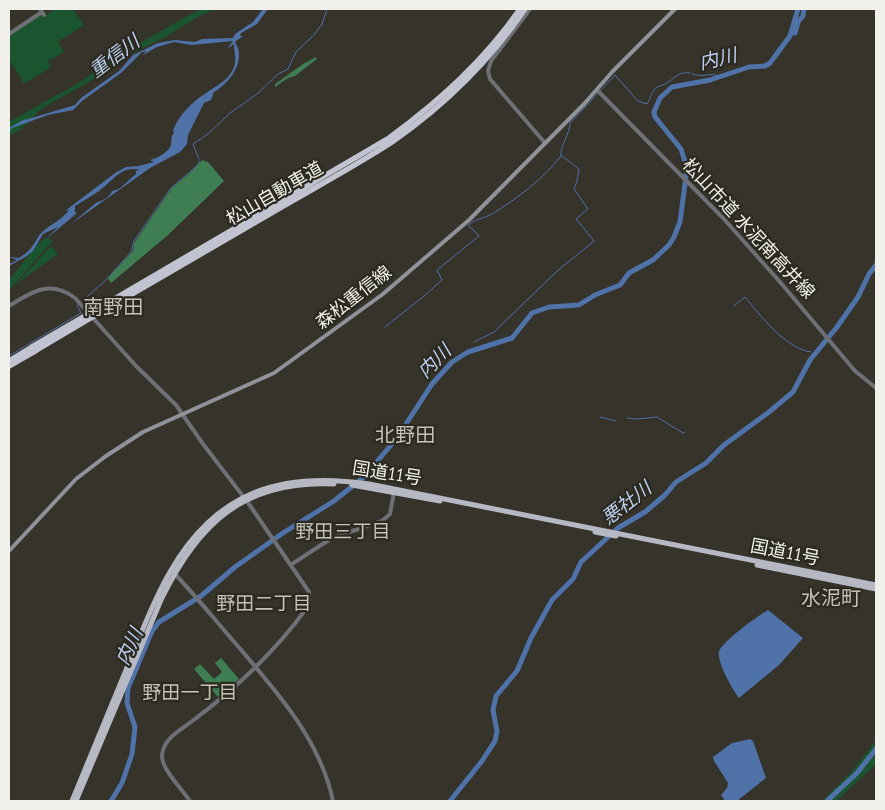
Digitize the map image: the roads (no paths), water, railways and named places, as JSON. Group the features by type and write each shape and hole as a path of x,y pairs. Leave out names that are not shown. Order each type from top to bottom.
{"highway":[{"name":"松山自動車道","path":"9,361 33,349 213,244 361,155 415,118 464,77 480,60 520,9"},
{"name":"松山自動車道","path":"213,244 363,160 418,123 444,102 484,63 525,9"},
{"name":"松山自動車道","path":"9,366 33,349"},
{"name":"国道11号","path":"72,801 140,637 173,571 194,537 222,510 278,484 307,480 368,485 612,534 807,576 876,587"},
{"name":"国道11号","path":"368,485 394,492 612,534"},
{"name":"国道11号","path":"76,801 173,571"}],"main road":[{"name":"森松重信線","path":"9,551 62,493 92,466 134,437 274,373 361,311 451,236 545,143 675,9"}],"street":[{"path":"530,9 491,61 488,75 493,84 545,143"},
{"path":"9,34 42,12"},
{"name":"松山市道 水泥南高井線","path":"597,90 739,236 828,339 856,370 876,388"},
{"path":"9,306 28,294 45,289 54,289 69,294 143,374 168,396 183,414 292,564 308,589 309,601 306,609 273,650 209,709 172,736 165,745 162,758 164,765 190,801"},
{"path":"292,564 332,538 382,522 390,514 394,492"},
{"path":"173,571 256,666 295,716 313,746 329,781 333,801"}],"water":[{"path":"263,9 268,9 257,24 241,33 240,36 243,36 235,42 239,56 235,70 226,83 214,92 211,100 204,103 188,135 187,144 180,152 150,168 71,224 97,202 108,197 112,191 119,189 136,174 136,171 140,170 127,170 117,175 99,191 75,206 75,212 77,213 45,240 58,227 43,234 33,251 9,266 9,264 17,260 9,257 19,258 31,248 42,232 69,210 65,211 115,173 126,167 154,162 150,160 159,157 168,150 174,133 173,130 186,109 231,73 235,63 234,44 227,49 233,41 191,45 174,42 157,47 143,55 146,51 142,52 121,73 82,101 73,110 48,115 12,128 9,132 9,128 25,119 75,105 81,98 119,71 133,55 158,43 175,40 195,42 202,39 233,38 235,34 253,22"},
{"path":"768,610 803,638 779,665 739,698 720,663 719,652 733,636"},
{"path":"750,739 753,741 766,778 737,801 725,801 721,795 727,788 728,783 713,757 732,743"}],"waterway":[{"path":"199,159 193,144 208,134 230,113 257,94 278,74 288,69 296,52 314,35 322,24 327,9"},
{"name":"内川","path":"111,801 122,783 132,754 135,727 127,703 128,688 152,631 159,622 201,596 235,567 283,533 334,501 364,477 397,438 432,384 452,362 468,352 512,338 532,313 549,307 579,305 595,295 620,285 629,273 653,260 669,245 680,222 687,168 681,149 655,117 654,112 660,98 672,87 710,80 749,67 765,66 770,63 790,36 798,9"},
{"path":"795,33 798,22 803,16 804,9"},
{"path":"385,327 442,280 437,270 479,236 468,225 492,214 530,188 554,164 561,156 570,123 615,75 638,101 647,104 656,88 679,74 690,73"},
{"path":"692,74 720,76"},
{"path":"474,342 494,332 556,272 594,241 576,219 588,209 574,189 579,169 562,156"},
{"path":"82,301 106,280 131,252 134,241 171,188 198,165 199,161"},
{"name":"悪社川","path":"450,801 482,761 495,741 497,731 493,710 496,696 517,671 531,638 552,600 573,579 581,562 618,528 645,512 665,495 676,482 706,463 724,445 793,392 810,360 858,297 869,274 876,265"},
{"path":"734,306 745,297 766,322 783,338 792,345 811,352"},
{"path":"9,356 81,313 77,305"},
{"path":"600,417 616,421"},
{"path":"627,418 657,417 683,433 685,432"},
{"path":"827,801 857,773 876,749"}],"district":[{"name":"南野田","path":"113,308"},
{"name":"北野田","path":"405,436"},
{"name":"野田三丁目","path":"343,533"},
{"name":"水泥町","path":"831,599"},
{"name":"野田二丁目","path":"264,605"},
{"name":"野田一丁目","path":"190,694"}],"water label":[{"name":"重信川","path":"115,57"}]}
